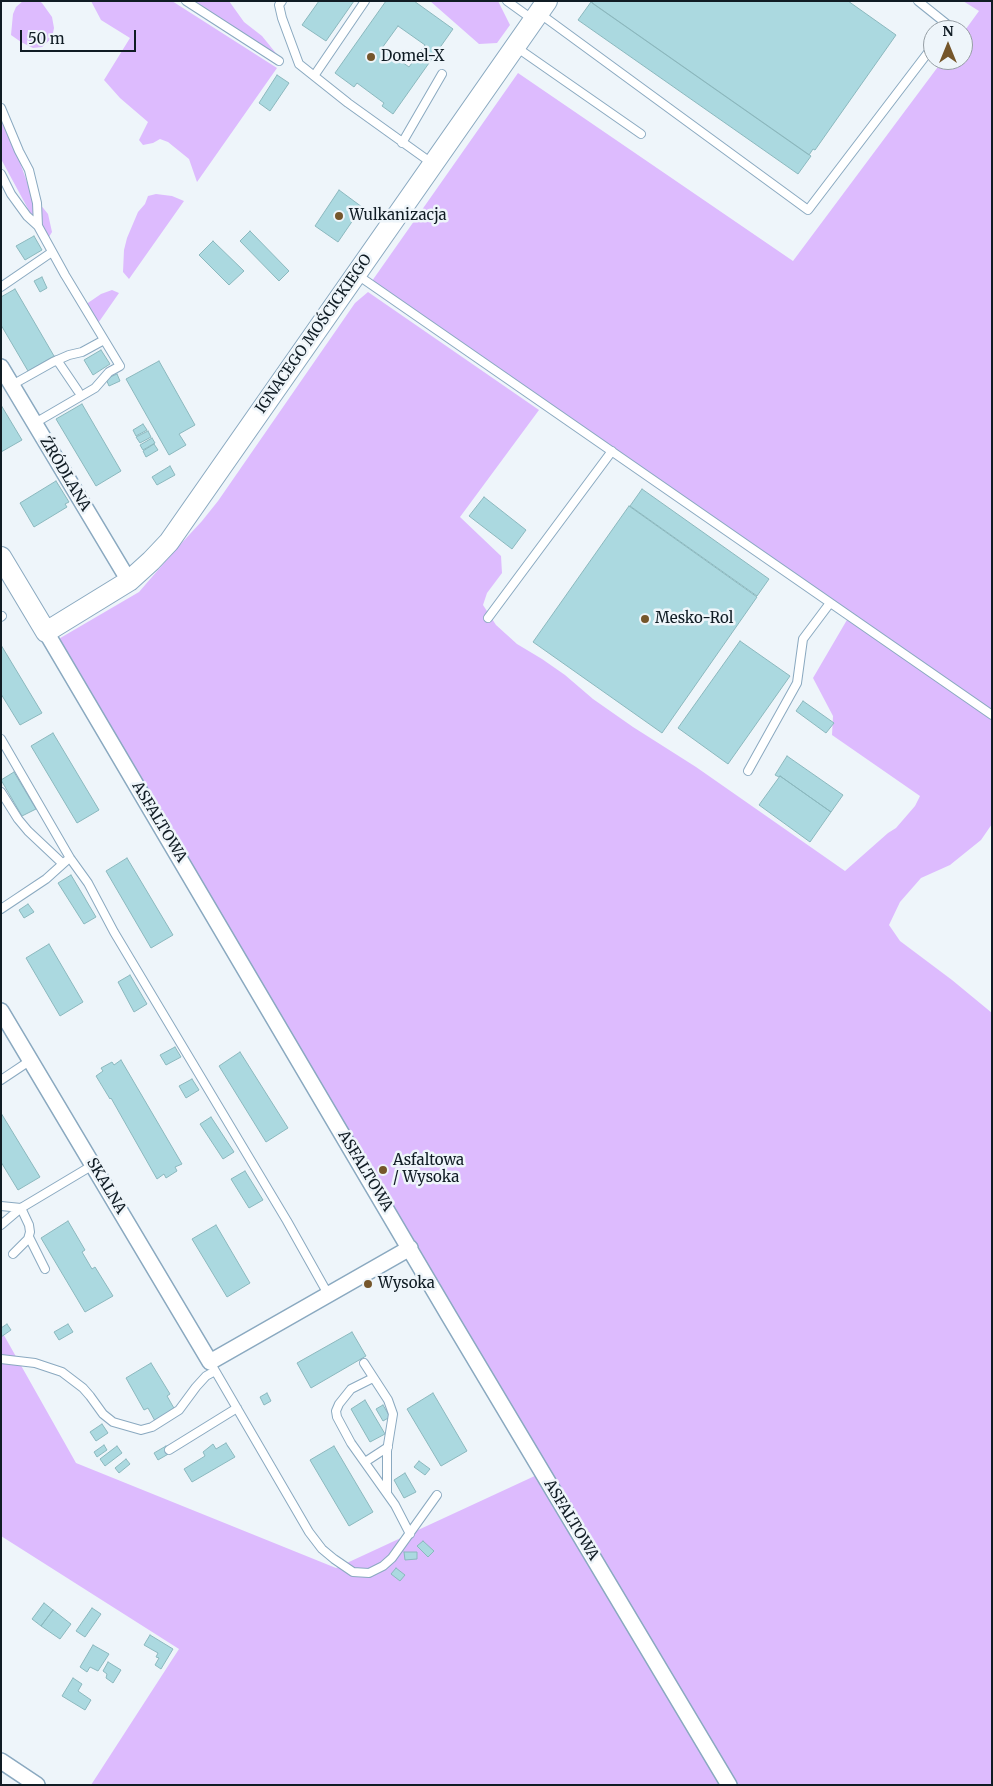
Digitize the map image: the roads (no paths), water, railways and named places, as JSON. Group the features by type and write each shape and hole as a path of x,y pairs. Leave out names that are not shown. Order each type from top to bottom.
{"street":[{"name":"IGNACEGO MOŚCICKIEGO","path":"46,632 129,580 169,542 540,12"},
{"name":"ŹRÓDLANA","path":"1,367 129,580"},
{"name":"ASFALTOWA","path":"1,557 728,1785"},
{"name":"SKALNA","path":"1,1011 213,1366"},
{"path":"213,1366 328,1294 410,1248"},
{"path":"1,1761 37,1785"}],"lane":[{"path":"186,1 279,61"},
{"path":"314,76 365,1"},
{"path":"507,1 540,12 808,210 923,59"},
{"path":"918,1 942,20"},
{"path":"278,2 299,64 348,103 433,164"},
{"path":"516,46 641,134"},
{"path":"402,143 442,74"},
{"path":"1,108 29,170 37,203 38,226"},
{"path":"1,174 11,194 27,216 38,226 120,366 105,375 95,388 35,423"},
{"path":"1,287 52,252"},
{"path":"355,274 992,715"},
{"path":"12,386 57,360 82,352 104,340"},
{"path":"57,360 78,391"},
{"path":"488,618 612,451"},
{"path":"748,771 797,683 803,639 830,603"},
{"path":"1,739 70,858 88,883 114,932 287,1221 328,1294"},
{"path":"1,757 10,754"},
{"path":"1,792 28,831 62,863"},
{"path":"1,909 46,880 62,863 70,858"},
{"path":"1,1080 31,1060"},
{"path":"1,1225 21,1208 93,1165"},
{"path":"1,1206 21,1208"},
{"path":"21,1208 30,1225 29,1237 45,1268"},
{"path":"13,1254 29,1237"},
{"path":"1,1359 35,1362 62,1372 83,1388 103,1414 112,1422 142,1430 152,1427 179,1410 213,1366 309,1532 322,1549 353,1572 369,1574 392,1558 437,1495"},
{"path":"364,1363 388,1400 393,1414 388,1447 386,1493"},
{"path":"373,1378 350,1389 339,1404 336,1411 337,1417 344,1432 395,1505 410,1534"},
{"path":"169,1450 237,1408"},
{"path":"365,1462 388,1447"}],"place":[{"name":"Domel-X","path":"371,57"},
{"name":"Wulkanizacja","path":"339,216"},
{"name":"Mesko-Rol","path":"645,619"},
{"name":"Asfaltowa / Wysoka","path":"383,1170"},
{"name":"Wysoka","path":"368,1284"}]}
